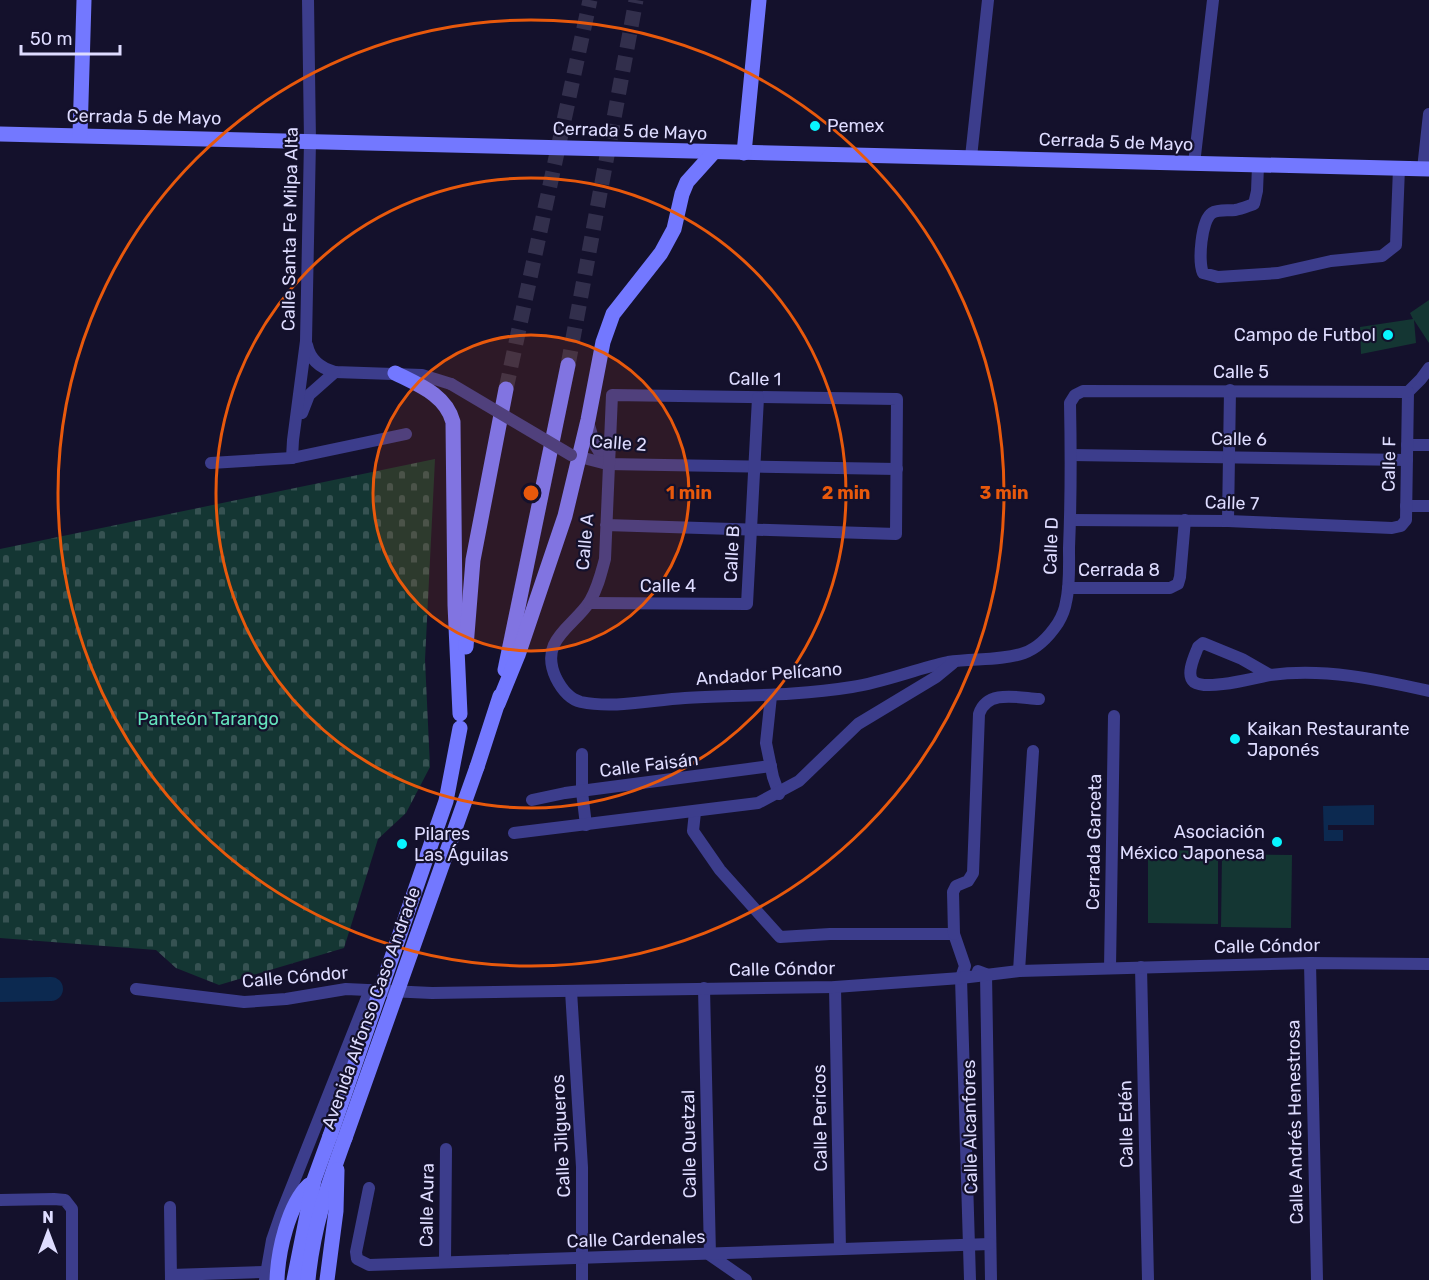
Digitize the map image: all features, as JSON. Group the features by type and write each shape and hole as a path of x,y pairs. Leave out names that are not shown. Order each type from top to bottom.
{"main road":[{"path":"80,135 84,0"},
{"path":"744,153 759,0"},
{"name":"Cerrada 5 de Mayo","path":"0,134 1426,169"},
{"path":"498,704 518,655 565,516 575,456 588,420 603,342 613,314 661,253 674,229 687,182 714,152"},
{"name":"Avenida Alfonso Caso Andrade","path":"294,1280 302,1230 314,1180 337,1137 477,767 498,704 568,365"},
{"path":"395,373 428,389 448,408 453,422 455,605 460,721"},
{"name":"Avenida Alfonso Caso Andrade","path":"308,1280 315,1231 327,1186 338,1159 337,1137 446,801 460,721 473,560 506,389"},
{"path":"327,1280 336,1211 338,1159"},
{"path":"269,1277 277,1265 286,1230 302,1192 314,1180"}],"street":[{"name":"Calle Santa Fe Milpa Alta","path":"292,458 306,340 310,141 308,0"},
{"path":"970,157 988,0"},
{"path":"1194,164 1213,0"},
{"path":"1426,169 1429,114"},
{"path":"1258,166 1254,204 1235,210 1214,212 1206,218 1200,254 1200,267 1203,273 1218,277 1278,273 1331,261 1382,256 1396,245 1398,168"},
{"path":"306,340 307,348 315,361 335,372"},
{"path":"1408,392 1425,379 1429,368"},
{"path":"293,440 309,395 335,372"},
{"name":"Calle 2","path":"335,372 422,375 451,384 575,456 607,464 897,469"},
{"path":"1228,521 1230,390"},
{"name":"Calle 5","path":"1075,395 1083,391 1408,392"},
{"name":"Calle F","path":"1392,528 1401,526 1406,520 1408,392"},
{"name":"Calle 1","path":"612,395 897,399 897,469"},
{"name":"Calle A","path":"578,701 565,693 555,676 552,660 554,644 561,632 589,603 600,582 605,559 607,464 612,395"},
{"name":"Calle D","path":"996,659 1026,652 1043,641 1058,622 1066,605 1070,520 1070,403 1075,395"},
{"name":"Calle B","path":"747,604 758,398"},
{"path":"588,420 595,445 607,464"},
{"path":"211,463 292,458 406,434"},
{"path":"1407,445 1429,445"},
{"name":"Calle 6","path":"1071,455 1407,460"},
{"path":"606,525 896,534 897,469"},
{"path":"1406,506 1429,506"},
{"name":"Calle 7","path":"1070,520 1228,521 1392,528"},
{"name":"Cerrada 8","path":"1068,588 1170,588 1178,584 1185,520"},
{"name":"Calle 4","path":"589,603 747,604"},
{"path":"1270,675 1242,659 1203,643 1198,647 1190,674 1195,683 1214,685 1270,675 1322,673 1366,677 1429,691"},
{"name":"Andador Pelícano","path":"578,701 603,705 684,698 771,696 855,686 920,668 956,661 996,659"},
{"path":"514,833 758,803 779,794 799,781 858,724 936,677 956,661"},
{"path":"771,696 766,743 779,794"},
{"path":"961,978 965,966 954,934 953,892 956,886 968,881 973,873 979,714 988,700 999,697 1039,699"},
{"name":"Cerrada Garceta","path":"1110,968 1114,716"},
{"path":"1019,971 1033,751"},
{"path":"582,754 582,792 586,825"},
{"name":"Calle Faisán","path":"532,800 771,766"},
{"path":"695,812 693,831 720,870 780,937 830,934 954,934"},
{"name":"Calle Cóndor","path":"136,989 244,1002 286,999 346,989 432,993 835,987 961,978 1019,971 1310,963 1429,964"},
{"name":"Calle Andrés Henestrosa","path":"1310,963 1317,1280"},
{"path":"965,966 986,974"},
{"name":"Calle Edén","path":"1141,967 1148,1280"},
{"name":"Calle Alcanfores","path":"986,974 992,1280"},
{"name":"Calle Alcanfores","path":"961,978 970,1280"},
{"name":"Calle Pericos","path":"835,987 840,1249"},
{"name":"Calle Quetzal","path":"704,988 710,1255"},
{"name":"Avenida Alfonso Caso Andrade","path":"269,1277 272,1240 281,1214 370,990"},
{"name":"Calle Jilgueros","path":"571,991 582,1167 582,1280"},
{"name":"Calle Aura","path":"444,1262 446,1149"},
{"name":"Calle Cardenales","path":"369,1188 356,1252 357,1259 369,1265 990,1244"},
{"path":"0,1200 65,1200 72,1209 72,1280"},
{"path":"170,1207 171,1277 269,1277"},
{"path":"710,1255 746,1280"}],"green space":[{"name":"Campo de Futbol","path":"1429,300 1429,343 1414,320 1416,343 1361,354 1360,327 1413,319 1410,313"},
{"name":"Panteón Tarango","path":"435,459 425,660 430,767 406,813 378,839 344,948 219,985 176,968 156,950 0,938 0,549"},
{"path":"1148,850 1218,851 1218,924 1148,923"},
{"path":"1222,854 1292,855 1291,928 1221,927"}],"water":[{"path":"1374,805 1374,825 1328,825 1328,830 1343,830 1343,841 1324,841 1323,806"}],"waterway":[{"path":"0,990 51,989"}],"tunnel":[{"path":"506,389 590,0"},
{"path":"568,365 636,0"}],"place":[{"name":"Pemex","path":"815,126"},
{"name":"Campo de Futbol","path":"1388,335"},
{"name":"Kaikan Restaurante Japonés","path":"1235,739"},
{"name":"Asociación México Japonesa","path":"1277,842"},
{"name":"Pilares Las Águilas","path":"402,844"}]}
